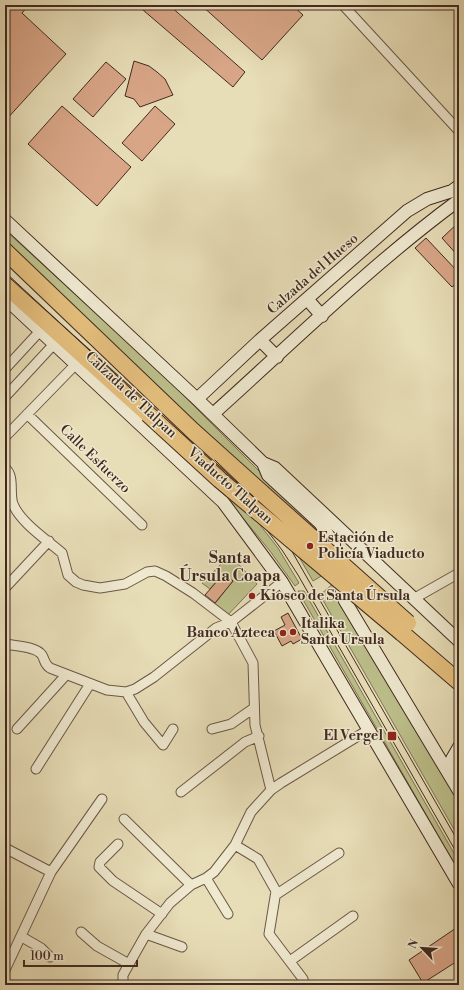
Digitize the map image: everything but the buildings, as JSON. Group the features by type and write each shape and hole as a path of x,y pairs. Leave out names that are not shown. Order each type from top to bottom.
{"highway":[{"name":"Viaducto Tlalpan","path":"5,251 194,431 405,628 459,682"},
{"name":"Viaducto Tlalpan","path":"5,285 220,480 405,628 459,669"}],"main road":[{"name":"Calzada del Hueso","path":"197,399 260,340 407,212 427,199 452,191 459,186"},
{"path":"213,414 419,230 459,200"},
{"path":"5,220 213,414 263,463 275,468 459,641"},
{"path":"307,299 322,316"},
{"name":"Calzada de Tlalpan","path":"7,304 40,331 223,502 282,582 459,884"},
{"path":"260,340 277,357"},
{"path":"263,463 268,475 320,523 334,544 335,569 345,601 457,787"},
{"path":"457,787 451,770 452,759 459,747"}],"street":[{"path":"343,5 459,131"},
{"path":"5,369 40,331"},
{"path":"5,397 54,344"},
{"path":"5,437 76,364"},
{"name":"Calle Esfuerzo","path":"27,414 142,525"},
{"path":"5,468 10,474 13,503 20,515 62,553 64,568 76,582 83,586 100,588 125,584 147,572 155,571 193,593 231,622 253,663 255,725 271,790"},
{"path":"5,588 49,542"},
{"path":"415,598 459,572"},
{"path":"5,644 38,650 42,655 46,666 90,684 112,691 126,692 135,689 154,677 216,628 231,622 282,582"},
{"path":"17,729 66,675"},
{"path":"36,769 90,684"},
{"path":"126,692 144,722 163,745 172,729"},
{"path":"212,729 230,724 254,708"},
{"path":"122,985 123,975 128,964 146,934 178,895 191,885 206,878 214,872 235,845 251,812 271,790 368,730"},
{"path":"181,792 245,742 258,736"},
{"path":"5,970 22,937 51,872 102,799"},
{"path":"124,819 191,885"},
{"path":"118,844 100,862 99,867 113,881 162,914"},
{"path":"235,845 258,859 277,894 269,934 303,979 304,985"},
{"path":"5,848 51,872"},
{"path":"277,894 339,853"},
{"path":"206,878 228,914"},
{"path":"290,961 352,916"},
{"path":"81,932 97,946 128,964"},
{"path":"146,934 182,947"},
{"path":"22,937 41,948 50,957"}],"green space":[{"path":"5,230 158,370 321,533 328,572 313,581 299,557 256,498 5,245"},
{"path":"219,489 235,493 278,548 299,583 295,586 270,551"},
{"path":"230,555 257,584 226,617 213,606 233,581 224,573 210,589 202,583"},
{"path":"335,582 459,796 459,838 320,595"},
{"path":"298,591 304,591 459,862 459,872"}],"tram line":[{"path":"5,272 213,465 237,491 282,550 298,575 459,857"},
{"path":"215,460 251,495 290,548 459,843"}],"place":[{"name":"Estación de Policía Viaducto","path":"310,546"},
{"name":"Kiosco de Santa Úrsula","path":"252,596"},
{"name":"Italika Santa Ursula","path":"293,632"},
{"name":"Banco Azteca","path":"283,633"},
{"name":"El Vergel","path":"392,736"}],"district":[{"name":"Santa Úrsula Coapa","path":"230,567"}]}
